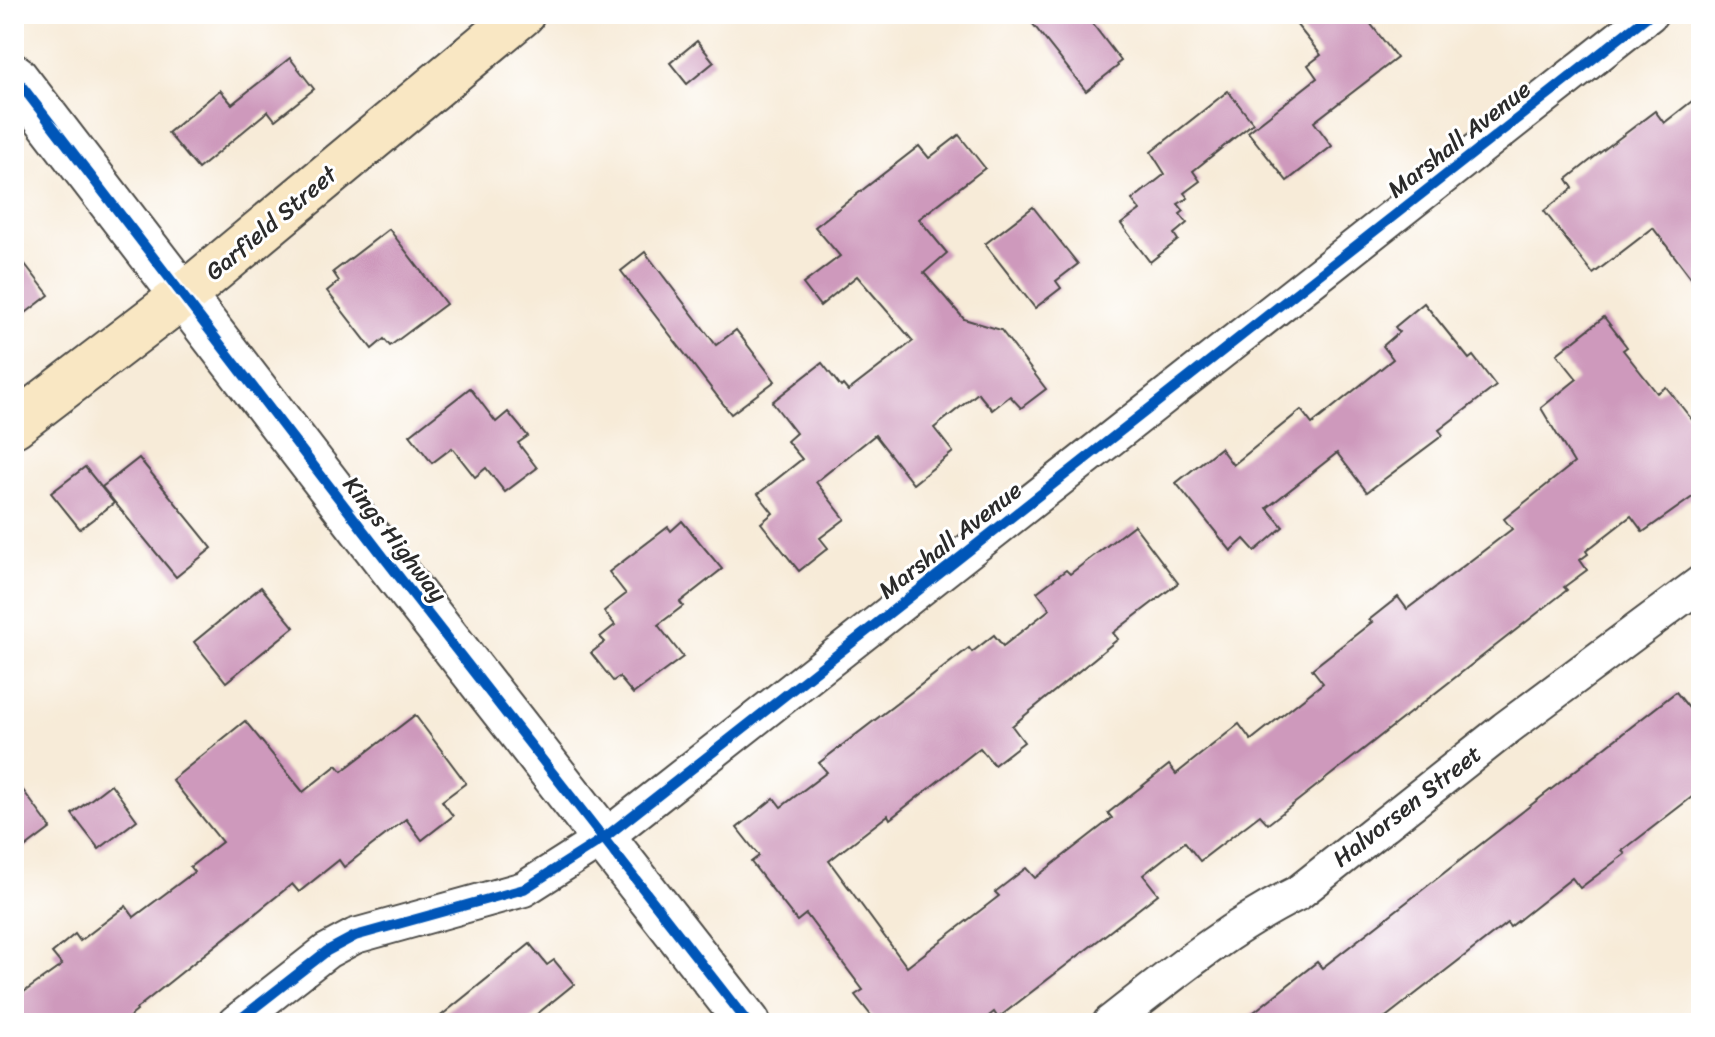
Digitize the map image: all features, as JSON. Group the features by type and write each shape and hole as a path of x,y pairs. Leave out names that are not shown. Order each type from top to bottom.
{"main road":[{"name":"Garfield Street","path":"14,425 184,295 522,14"}],"street":[{"name":"Marshall Avenue","path":"235,1023 327,951 355,936 524,889 604,838 1650,14"},
{"name":"Kings Highway","path":"14,76 748,1023"},
{"name":"Halvorsen Street","path":"1110,1023 1212,944 1259,912 1298,893 1505,729 1701,583"}],"building":[{"path":"1025,14 1085,14 1121,61 1086,91"},
{"path":"1288,14 1363,14 1397,58 1314,122 1332,146 1287,181 1248,132 1317,78 1308,65 1321,55"},
{"path":"697,41 714,62 687,84 670,63"},
{"path":"290,58 314,89 275,120 268,111 198,169 168,133 220,90 232,104"},
{"path":"1228,91 1253,123 1193,171 1200,181 1184,193 1188,198 1178,204 1184,211 1180,214 1187,223 1174,234 1178,240 1150,262 1121,224 1140,210 1132,200 1165,174 1151,152"},
{"path":"1701,94 1701,291 1653,228 1593,274 1544,211 1573,188 1567,179 1655,111 1664,123"},
{"path":"959,135 985,168 919,219 947,253 924,273 964,319 1001,330 1046,389 1021,408 1010,396 992,410 978,393 934,428 953,452 913,484 875,435 816,482 845,519 820,538 828,548 799,571 761,523 773,513 758,494 802,459 787,441 796,433 772,402 822,363 841,387 843,385 848,391 913,341 857,276 820,306 803,284 840,256 815,227 919,146 929,158"},
{"path":"1033,207 1078,264 1056,281 1061,288 1035,308 985,244"},
{"path":"389,229 446,304 390,346 384,339 372,349 327,291 339,281 333,272"},
{"path":"14,250 49,295 14,322"},
{"path":"645,252 716,345 736,330 775,381 731,414 621,271"},
{"path":"1424,303 1469,359 1473,356 1496,386 1439,430 1443,435 1367,492 1337,453 1267,508 1283,527 1255,551 1244,539 1231,551 1176,483 1220,448 1233,465 1301,410 1312,424 1393,359 1383,346 1399,332 1395,327"},
{"path":"1604,317 1627,347 1623,350 1657,393 1666,387 1701,431 1701,491 1643,532 1631,516 1586,551 1588,554 1580,560 1587,570 1564,587 1567,590 1268,824 1260,815 1200,861 1185,842 1143,875 1158,894 998,1018 994,1012 980,1023 877,1023 855,995 863,990 806,914 797,921 751,862 759,856 737,828 774,798 781,807 827,772 819,763 969,648 972,652 994,635 1003,646 1050,609 1037,592 1066,570 1070,574 1134,525 1178,583 1113,633 1118,639 1012,726 1024,742 994,765 980,748 890,819 888,815 829,861 907,967 999,896 995,892 1026,868 1035,878 1112,818 1108,813 1169,765 1176,774 1239,724 1251,740 1323,683 1312,669 1372,622 1369,620 1398,597 1407,609 1512,529 1504,519 1574,463 1541,408 1577,379 1557,354"},
{"path":"470,388 496,422 508,412 528,436 518,443 537,468 505,492 486,468 475,477 452,448 432,463 410,435"},
{"path":"139,458 212,548 176,577 102,487"},
{"path":"85,467 114,503 80,529 51,493"},
{"path":"682,521 722,569 680,602 683,606 658,625 683,657 633,694 619,677 613,681 591,653 605,642 600,637 615,625 604,611 626,594 609,572 668,527 671,531"},
{"path":"261,587 294,627 226,682 194,642"},
{"path":"1676,692 1701,723 1701,790 1622,851 1625,854 1580,888 1572,878 1510,927 1507,923 1378,1023 1240,1023 1317,962 1322,968"},
{"path":"415,715 466,783 442,801 453,816 422,840 406,819 344,867 339,860 299,892 292,884 122,1023 14,1023 14,999 62,965 52,953 75,934 80,941 126,906 134,917 194,872 190,867 222,842 172,780 245,721 303,792 337,765 342,771"},
{"path":"14,778 51,828 14,856"},
{"path":"111,784 137,820 99,849 72,814"},
{"path":"530,944 547,965 554,960 574,984 526,1023 432,1023"}],"cycle path":[{"path":"235,1023 327,951 355,936 524,889 604,838 1650,14"},
{"path":"14,76 386,560 748,1023"}]}
